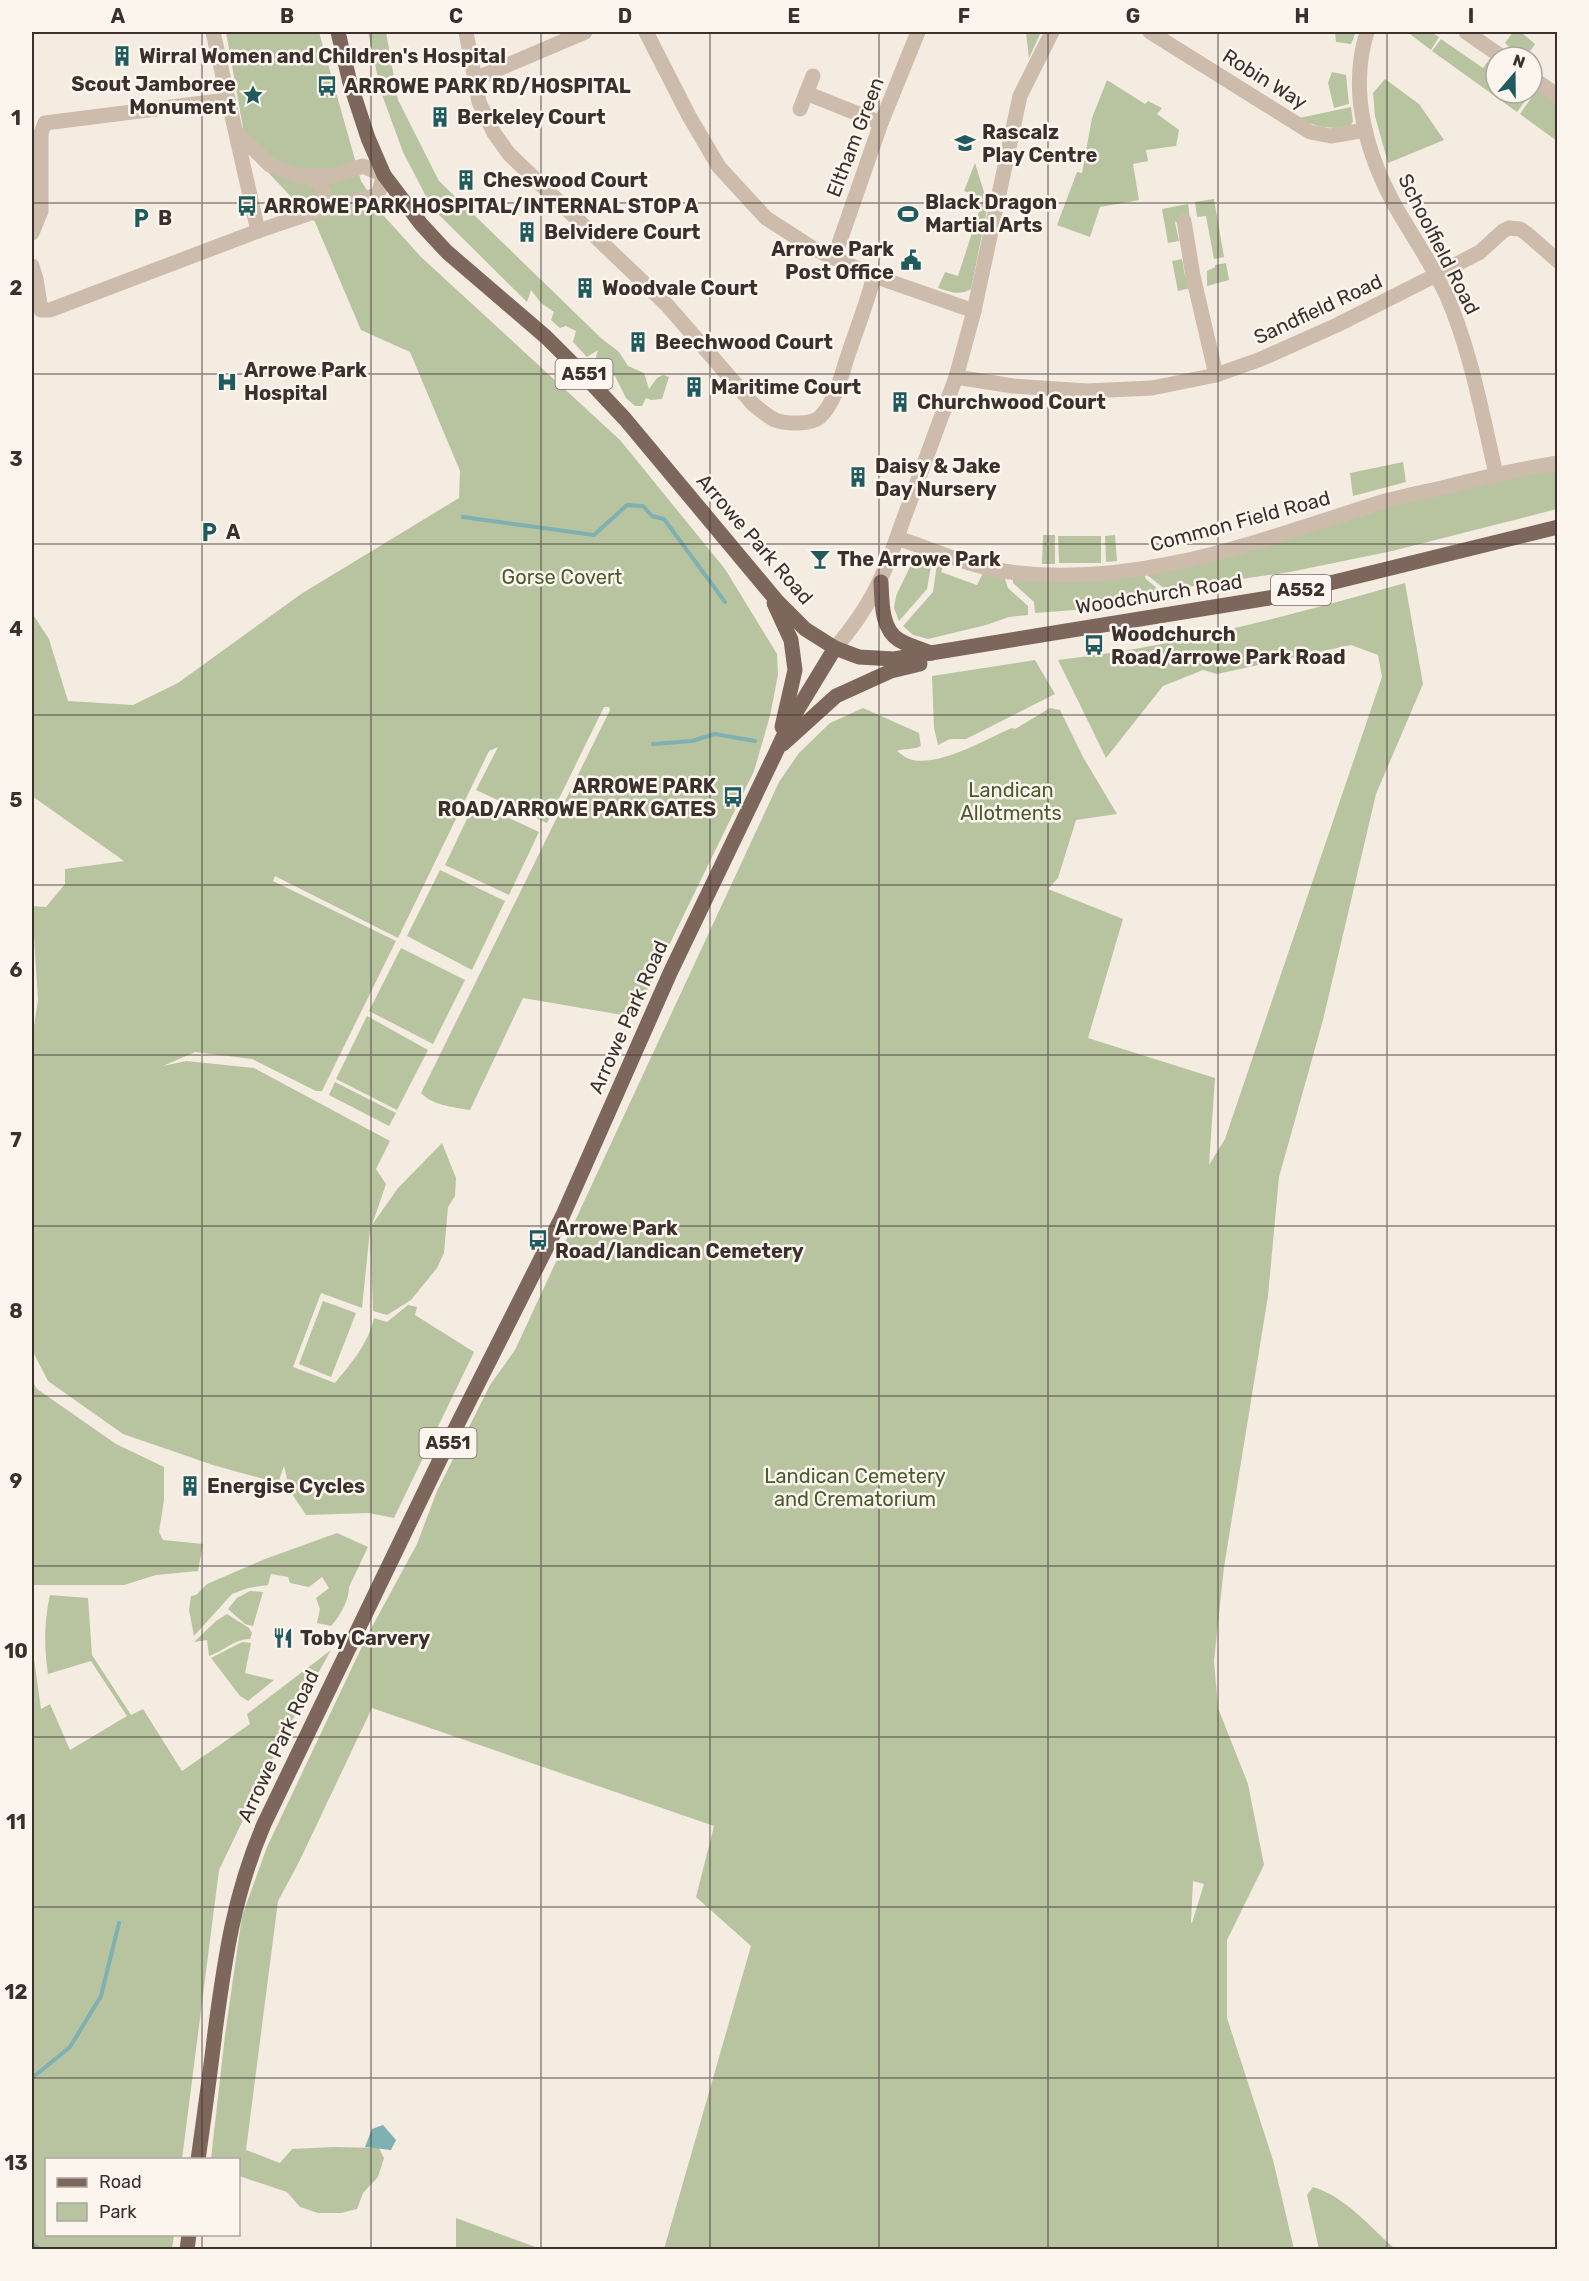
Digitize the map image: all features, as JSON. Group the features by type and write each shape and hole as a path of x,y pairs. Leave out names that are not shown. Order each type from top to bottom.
{"main road":[{"name":"Arrowe Park Road","path":"198,2158 226,1952 239,1891 249,1858 425,1490 563,1215 670,972 790,722 835,648 805,629 768,590 625,419 546,337 447,252 421,224 384,175 368,138 353,94 338,32"},
{"name":"Woodchurch Road","path":"835,648 860,657 894,659 1269,598 1557,527"},
{"path":"881,582 882,609 888,628 898,640 931,653"},
{"path":"768,590 791,640 795,670 777,750"},
{"path":"777,750 836,696 891,671 996,642"}],"street":[{"path":"213,32 226,100 237,133 258,231"},
{"path":"466,32 479,102 486,118 510,154 667,305 753,404 777,421 805,422 818,419 829,405 837,390 865,310 874,276"},
{"path":"475,79 585,32"},
{"path":"646,32 718,167 766,218 797,240 874,276 974,311"},
{"name":"Eltham Green","path":"834,258 881,123 918,32"},
{"path":"835,648 854,627 881,582 956,377 974,311 1020,96 1052,32"},
{"name":"Robin Way","path":"1150,32 1310,132 1332,136 1365,130"},
{"name":"Schoolfield Road","path":"1367,32 1358,74 1365,130 1386,188 1446,295 1471,363 1496,474"},
{"path":"1466,32 1485,45"},
{"path":"800,109 813,76"},
{"path":"1544,87 1557,96"},
{"path":"806,93 881,123"},
{"path":"32,233 41,211 41,133 45,123 226,100"},
{"path":"32,266 41,310 50,310 258,231 328,208 378,195 384,175 363,166 332,176 299,176 270,165 237,133"},
{"path":"309,176 320,183 325,190 328,208"},
{"path":"1184,221 1193,276 1216,375"},
{"name":"Sandfield Road","path":"956,377 1013,386 1087,392 1152,388 1216,375 1261,359 1337,325 1480,252 1509,228 1526,232 1557,261"},
{"name":"Common Field Road","path":"897,538 937,553 1009,572 1063,576 1121,572 1176,564 1273,538 1388,500 1496,474 1557,463"}],"green space":[{"name":"Gorse Covert","path":"226,32 319,32 361,181 384,216 421,257 620,440 725,569 777,654 778,675 770,716 754,771 634,1017 523,998 470,1110 431,1101 421,1093 610,710 609,707 604,707 547,823 476,790 498,747 489,751 398,938 275,876 273,881 396,941 322,1091 316,1091 252,1059 195,1052 163,1066 186,1061 254,1068 390,1141 376,1169 386,1184 372,1225 398,1188 442,1143 456,1178 455,1196 448,1207 444,1253 437,1268 411,1300 387,1315 373,1311 370,1230 362,1308 321,1293 293,1367 335,1383 364,1344 374,1318 387,1322 408,1305 417,1307 415,1315 474,1352 394,1518 369,1513 306,1515 290,1491 284,1466 278,1483 213,1465 123,1434 48,1381 32,1350 32,1039 38,1000 32,906 46,907 65,884 65,869 124,861 32,796 32,613 49,639 68,701 133,705 178,683 301,594 459,498 460,471 410,352 361,330 315,222 247,150"},
{"path":"368,32 386,32 398,100 439,181 601,338 619,352 628,366 644,373 649,389 657,378 663,375 669,377 662,399 646,398 642,406 635,406 626,398 615,376 603,372 596,357 598,350 587,357 573,342 576,331 566,326 560,328 551,320 554,312 541,303 531,290 527,302 432,208 403,152 381,92"},
{"path":"1026,32 1041,32 1029,58"},
{"path":"1335,32 1356,32 1351,44 1336,42"},
{"path":"1407,32 1431,32 1439,37 1431,50"},
{"path":"1513,32 1521,32 1535,44 1507,45 1505,43"},
{"path":"1441,39 1484,67 1484,88 1432,51"},
{"path":"1332,72 1346,75 1349,104 1334,108 1328,83"},
{"path":"1385,79 1419,104 1444,140 1388,163 1375,116 1373,93"},
{"path":"1107,80 1145,104 1148,101 1162,108 1157,114 1179,130 1176,146 1146,150 1148,161 1133,164 1139,200 1100,207 1090,237 1057,225 1077,172 1082,173 1092,118"},
{"path":"1544,95 1557,104 1557,141 1520,114 1526,105 1544,105"},
{"path":"1507,105 1522,105 1517,112"},
{"path":"1351,107 1353,121 1350,127 1324,127 1299,118"},
{"path":"975,163 988,205 971,289 955,293 938,288 945,272 958,276 983,199 964,191"},
{"path":"1214,199 1224,257 1214,259 1206,216 1197,217 1195,202"},
{"path":"1188,204 1190,219 1175,222 1179,241 1168,243 1162,209"},
{"path":"1182,259 1185,276 1199,286 1178,291 1172,261"},
{"path":"1226,263 1229,280 1207,286 1207,271 1215,265"},
{"path":"1403,462 1406,482 1353,496 1350,473"},
{"path":"1557,468 1557,509 1392,551 1290,572 1166,590 1147,575 1385,506"},
{"path":"1043,535 1055,535 1055,564 1042,564"},
{"path":"1115,535 1117,561 1106,562 1105,536"},
{"path":"1058,536 1101,536 1101,563 1059,563"},
{"path":"919,548 933,554 927,589 899,621 894,608 896,596"},
{"path":"938,557 946,560 941,572 977,585 984,571 1004,576 1008,588 1028,606 1028,615 1009,617 928,639 913,635 903,626 933,592"},
{"path":"1144,574 1146,579 1165,595 1089,609 1035,613 1034,602 1013,583 1013,578"},
{"name":"Landican Cemetery and Crematorium","path":"1405,583 1423,684 1376,794 1323,1020 1279,1177 1268,1296 1224,1567 1214,1661 1218,1708 1248,1784 1264,1865 1227,1940 1227,2018 1273,2160 1294,2249 664,2249 751,1946 696,1897 714,1826 372,1708 299,1862 278,1901 246,2150 280,2163 292,2149 379,2148 384,2158 378,2177 363,2193 357,2209 341,2213 318,2213 300,2207 287,2192 240,2176 240,2158 211,2158 242,1916 267,1847 366,1638 417,1544 437,1491 490,1385 515,1350 779,782 799,753 830,723 863,708 919,733 921,746 897,751 909,759 924,761 937,759 977,745 1012,728 1015,729 1050,708 1060,710 1083,757 1117,814 1076,820 1058,878 1048,889 1123,919 1088,1038 1215,1078 1209,1165 1225,1139 1382,677 1378,655 1351,645 1217,674 1203,670 1163,686 1106,758 1058,660 1146,647 1276,618","holes":["1193,1881 1204,1884 1191,1922"]},
{"path":"1035,660 1055,694 966,739 950,739 938,745 934,728 932,676"},
{"path":"475,802 539,832 509,895 445,865"},
{"path":"440,870 505,901 472,970 407,936"},
{"path":"401,948 465,980 433,1044 369,1011"},
{"path":"367,1016 428,1050 397,1110 336,1079"},
{"path":"335,1082 396,1113 389,1126 329,1095"},
{"path":"323,1301 356,1313 331,1377 299,1364"},
{"path":"32,1381 37,1389 116,1444 164,1467 164,1500 159,1532 163,1540 203,1544 198,1571 156,1575 124,1585 32,1585"},
{"path":"337,1533 368,1547 349,1587 343,1608 331,1626 317,1623 320,1609 316,1598 329,1588 322,1577 309,1587 290,1583 288,1577 271,1574 268,1585 248,1588 232,1594 194,1636 189,1610 191,1596 196,1595 207,1584 265,1559"},
{"path":"250,1591 263,1592 253,1626 245,1624 228,1609 237,1598"},
{"path":"50,1595 88,1598 92,1655 131,1715 143,1709 182,1771 250,1724 247,1714 331,1650 283,1737 219,1870 182,2158 45,2158 45,2236 174,2236 172,2249 32,2249 32,1645 41,1709 50,1704 70,1750 127,1716 91,1661 48,1674 45,1634"},
{"path":"227,1614 249,1628 252,1633 250,1639 234,1643 209,1656 207,1640 194,1642"},
{"path":"242,1642 251,1643 245,1673 274,1680 248,1701 240,1696 211,1658"},
{"path":"1313,2187 1347,2205 1395,2249 1319,2249 1307,2195"},
{"path":"456,2218 541,2249 456,2249"}],"water":[{"path":"383,2125 396,2140 391,2150 365,2147 372,2129"}],"waterway":[{"path":"463,517 594,535 627,505 643,506 652,516 664,519 725,602"},
{"path":"653,744 692,741 715,734 755,741"},
{"path":"32,2078 70,2047 101,1996 119,1923"},
{"path":"32,2244 41,2250"}],"place":[{"name":"Wirral Women and Children's Hospital","path":"122,56"},
{"name":"ARROWE PARK RD/HOSPITAL","path":"327,86"},
{"name":"Scout Jamboree Monument","path":"253,95"},
{"name":"Berkeley Court","path":"440,117"},
{"name":"Rascalz Play Centre","path":"965,143"},
{"name":"Cheswood Court","path":"466,180"},
{"name":"ARROWE PARK HOSPITAL/INTERNAL STOP A","path":"247,206"},
{"name":"Black Dragon Martial Arts","path":"908,214"},
{"name":"B","path":"141,218"},
{"name":"Belvidere Court","path":"527,232"},
{"name":"Arrowe Park Post Office","path":"911,260"},
{"name":"Woodvale Court","path":"585,288"},
{"name":"Beechwood Court","path":"638,342"},
{"name":"Arrowe Park Hospital","path":"227,382"},
{"name":"Maritime Court","path":"694,387"},
{"name":"Churchwood Court","path":"900,402"},
{"name":"Daisy & Jake Day Nursery","path":"858,477"},
{"name":"A","path":"209,532"},
{"name":"The Arrowe Park","path":"820,559"},
{"name":"Woodchurch Road/arrowe Park Road","path":"1094,645"},
{"name":"ARROWE PARK ROAD/ARROWE PARK GATES","path":"733,797"},
{"name":"Arrowe Park Road/landican Cemetery","path":"538,1240"},
{"name":"Energise Cycles","path":"190,1486"},
{"name":"Toby Carvery","path":"283,1638"}],"park label":[{"name":"Landican Allotments","path":"1011,802"}]}
